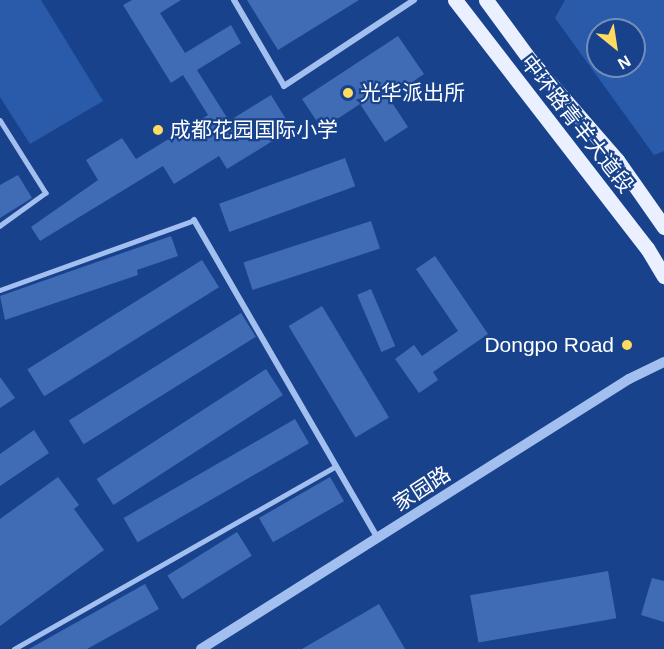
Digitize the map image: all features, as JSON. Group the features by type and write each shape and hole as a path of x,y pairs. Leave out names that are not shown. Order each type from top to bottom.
{"main road":[{"name":"中环路青羊大道段","path":"455,0 647,248 664,276"},
{"name":"中环路青羊大道段","path":"486,0 530,60 617,160 664,227"}],"street":[{"path":"234,0 284,86 414,0"},
{"path":"195,220 379,540"},
{"name":"家园路","path":"201,649 379,540 629,379 664,362"}],"lane":[{"path":"0,120 46,193 0,226"},
{"path":"0,290 195,220"},
{"path":"14,649 336,466"}],"shaded area":[{"path":"0,0 41,0 103,101 30,144 0,97"},
{"path":"565,0 664,0 664,151 654,155 598,78 646,78 646,18 586,18 586,61 555,18"}],"building":[{"path":"132,0 181,0 160,13 185,53 231,25 241,43 197,70 229,121 271,95 292,129 227,169 219,156 174,184 163,166 40,241 31,227 98,180 86,160 122,138 136,159 208,115 183,75 171,83 123,5"},
{"path":"247,0 359,0 278,50"},
{"name":"光华派出所","path":"398,36 424,74 389,98 408,127 385,142 360,104 322,129 302,99"},
{"path":"345,158 355,186 229,232 219,204"},
{"path":"18,175 32,198 0,218 0,185"},
{"path":"371,221 380,249 253,290 244,262"},
{"path":"171,236 178,256 137,270 138,275 5,320 0,296"},
{"path":"435,256 488,334 433,372 438,380 419,393 395,359 414,345 422,356 458,331 416,269"},
{"path":"202,260 219,287 44,396 27,369"},
{"path":"371,289 395,346 381,352 357,295"},
{"path":"322,306 389,417 356,438 289,326"},
{"path":"241,313 256,337 84,444 69,421"},
{"path":"266,369 283,395 113,505 97,479"},
{"path":"0,377 15,398 0,408"},
{"path":"295,419 309,443 138,542 124,518"},
{"path":"34,430 49,453 0,486 0,454"},
{"path":"58,477 79,505 74,509 104,550 0,626 0,519"},
{"path":"330,477 344,501 273,542 259,518"},
{"path":"237,532 252,556 182,599 167,575"},
{"path":"608,571 616,618 478,643 470,595"},
{"path":"652,578 664,581 664,622 641,615"},
{"path":"145,584 159,609 87,649 29,649"},
{"path":"379,604 405,649 302,649"}],"place":[{"name":"光华派出所","path":"348,93"},
{"name":"成都花园国际小学","path":"158,130"},
{"name":"Dongpo Road","path":"627,345"}]}
